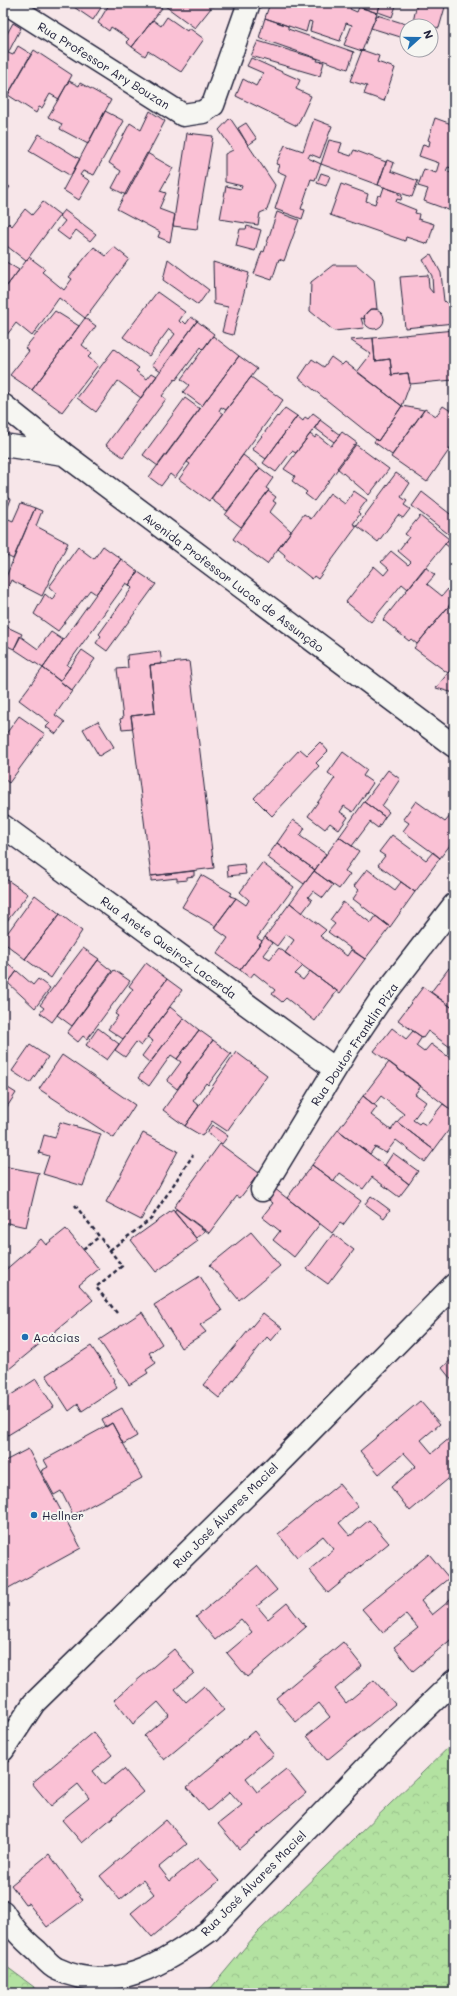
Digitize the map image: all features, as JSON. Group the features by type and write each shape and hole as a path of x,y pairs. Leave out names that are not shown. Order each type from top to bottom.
{"street":[{"name":"Rua Professor Ary Bouzan","path":"6,3 183,115 203,112 213,105 249,3"},
{"path":"3,405 64,454"},
{"name":"Avenida Professor Lucas de Assunção","path":"3,445 64,454 454,746"},
{"name":"Rua Anete Queiroz Lacerda","path":"3,826 335,1069"},
{"name":"Rua Doutor Franklin Piza","path":"262,1190 335,1069 379,1002 454,905"},
{"name":"Rua José Álvares Maciel","path":"3,1750 34,1704 266,1475 454,1285"},
{"name":"Rua José Álvares Maciel","path":"3,1912 13,1930 56,1969 80,1977 103,1978 132,1976 173,1956 209,1931 386,1747 454,1681"}],"path":[{"path":"110,1250 151,1219 192,1155"},
{"path":"75,1205 122,1266 96,1286 117,1313"},
{"path":"83,1249 99,1237"}],"green space":[{"path":"454,1742 454,1993 186,1993 211,1988 257,1933"},
{"path":"3,1964 38,1990 51,1993 3,1993"}],"building":[{"path":"68,3 104,3 93,20"},
{"path":"110,3 155,3 162,8 132,47 126,42 129,39 111,27 109,31 98,23"},
{"path":"161,3 215,3 195,28"},
{"path":"270,3 340,3 351,6 350,9 357,12 359,7 377,13 362,51 344,45 352,25 346,23 340,41 310,31 312,22 309,21 306,32 265,18"},
{"path":"350,3 381,3 377,13"},
{"path":"381,3 397,3 392,17 378,12"},
{"path":"417,3 428,3 445,7 439,28 439,18 414,18"},
{"path":"377,15 399,22 399,37 371,28"},
{"path":"167,17 187,31 189,28 204,39 181,72 148,51 145,56 132,47 153,20 161,26"},
{"path":"265,18 288,26 288,29 354,52 348,69 259,38"},
{"path":"13,23 21,28 8,53 13,55 18,46 31,54 3,103 3,41"},
{"path":"258,41 324,62 320,76 251,56"},
{"path":"34,50 72,75 59,99 50,94 42,108 39,107 36,113 8,95"},
{"path":"362,50 379,56 377,62 395,68 384,101 364,94 367,86 350,81"},
{"path":"251,58 300,80 296,89 311,96 297,126 236,96 243,79 256,86 263,73 247,66"},
{"path":"69,81 79,86 80,83 111,100 88,144 60,129 62,124 48,117"},
{"path":"105,111 124,121 94,175 83,171 80,175 90,181 79,200 63,190"},
{"path":"150,111 165,121 126,195 112,188 121,171 109,163 130,123 141,130"},
{"path":"230,118 275,185 267,210 260,213 258,225 220,219 226,186 241,189 242,186 225,182 225,154 233,150 219,130"},
{"path":"435,118 454,125 454,169 448,167 446,171 454,174 454,212 424,201 428,189 418,186 424,169 436,173 439,163 419,156 423,144 429,146 430,141 428,140"},
{"path":"314,119 332,126 320,158 310,154 308,158 321,164 315,180 311,179 301,209 305,210 302,219 275,209 286,175 277,171 279,165 276,164 285,145 303,151"},
{"path":"246,123 257,139 248,145 238,128"},
{"path":"187,133 213,136 197,229 173,226"},
{"path":"39,134 80,159 71,176 29,151"},
{"path":"329,140 342,143 339,152 351,156 354,150 386,162 378,185 321,164"},
{"path":"147,153 173,168 160,191 166,193 159,209 175,215 170,242 158,237 160,232 117,209"},
{"path":"387,160 394,163 391,171 418,181 412,197 378,185"},
{"path":"321,173 330,176 326,186 317,183"},
{"path":"3,182 10,187 3,196"},
{"path":"341,184 368,194 366,201 375,204 378,195 381,196 384,187 398,192 398,194 402,195 401,200 397,199 396,202 416,210 415,213 419,214 418,219 434,224 428,244 406,237 405,241 330,215"},
{"path":"43,202 60,215 26,261 3,243 3,230 9,223 12,226 25,209 32,215"},
{"path":"64,210 96,234 90,241 76,230 69,240 57,231 65,221 59,216"},
{"path":"277,212 299,220 284,261 279,259 272,280 254,274 262,251 264,252"},
{"path":"247,226 261,230 255,251 236,246 240,229 246,229"},
{"path":"94,247 106,256 114,247 129,259 85,318 59,298 32,336 16,323 3,340 3,291 29,257 45,269 42,272 64,290 72,279 69,277"},
{"path":"431,254 441,273 444,301 454,310 454,323 405,328 400,277 428,275 429,288 433,293 432,276 423,260"},
{"path":"168,259 209,290 198,305 163,280"},
{"path":"3,260 19,270 3,291 4,270"},
{"path":"213,262 249,273 233,335 222,332 228,307 214,304"},
{"path":"333,265 357,265 374,280 377,309 370,309 364,316 365,319 361,318 364,328 334,331 310,311 311,282"},
{"path":"157,292 185,312 179,321 181,323 183,321 186,324 191,317 197,321 161,371 152,365 175,334 169,329 149,356 123,337"},
{"path":"374,309 381,312 384,319 381,326 374,329 367,326 364,319 367,312"},
{"path":"55,311 79,326 32,390 10,375 29,351 25,348"},
{"path":"85,318 96,326 82,345 92,353 88,357 98,365 62,412 32,390"},
{"path":"197,321 214,334 203,349 201,347 162,396 166,399 123,457 106,445"},
{"path":"454,330 453,380 410,384 408,373 392,375 390,359 375,361 373,338"},
{"path":"213,336 239,356 202,406 183,392 189,385 181,379"},
{"path":"373,338 375,361 390,359 392,375 408,373 410,384 402,406 357,372 371,354 350,340"},
{"path":"114,349 139,368 136,371 147,379 152,373 157,376 141,398 118,381 96,412 77,398"},
{"path":"239,356 257,369 226,410 221,407 219,411 223,414 175,478 170,474 161,486 149,477"},
{"path":"331,357 342,365 345,362 402,406 378,441 299,378 312,359 324,367"},
{"path":"251,377 283,400 209,501 179,479 190,464 187,462"},
{"path":"185,398 200,409 158,466 143,455"},
{"path":"402,406 424,410 392,455 374,442 376,439 378,441"},
{"path":"443,406 454,413 454,443 427,482 391,457 425,409 436,416"},
{"path":"285,408 297,416 266,459 252,449 277,416 278,417"},
{"path":"313,413 321,419 296,453 292,451 276,472 263,463 297,416 303,421 305,417 308,419"},
{"path":"320,420 340,435 334,442 315,428"},
{"path":"342,432 357,443 314,501 305,494 307,492 292,481 295,476 284,469 310,434 315,438 317,435 331,446"},
{"path":"355,444 389,469 369,495 337,468"},
{"path":"243,455 260,468 227,511 211,499"},
{"path":"260,468 273,478 266,488 269,490 241,527 225,515"},
{"path":"396,473 410,483 401,497 407,501 404,505 410,509 403,518 398,515 378,542 357,526"},
{"path":"268,491 276,497 273,501 276,503 270,512 291,531 267,564 233,539"},
{"path":"354,491 367,500 358,512 360,514 353,524 357,526 318,579 314,576 312,579 284,557 285,555 278,549 304,514 311,519 330,493 345,504"},
{"path":"422,492 454,517 454,532 451,536 412,506"},
{"path":"3,496 11,499 4,517 13,521 21,503 35,508 13,559 7,556 3,565"},
{"path":"35,508 42,511 36,526 68,543 42,596 11,580 3,599 3,584"},
{"path":"420,516 449,539 408,589 402,584 371,622 346,602 374,566 384,575 389,569 381,562 391,551 408,565 411,562 398,551 409,537 405,534"},
{"path":"454,532 454,551 445,544"},
{"path":"103,546 121,559 96,594 90,590 58,631 34,614 45,594 52,600 56,593 49,587 78,547 94,559"},
{"path":"121,559 138,572 129,585 126,583 67,665 70,667 60,681 43,668"},
{"path":"425,567 435,575 427,584 442,596 454,582 454,600 417,644 411,639 409,641 383,620"},
{"path":"138,572 156,584 107,651 96,643 101,636 99,634 132,588 129,585"},
{"path":"453,601 454,666 448,673 414,648"},
{"path":"3,625 22,634 14,649 3,644"},
{"path":"51,632 63,640 43,668 14,649 20,636 38,649"},
{"path":"82,650 95,659 72,691 60,681"},
{"path":"160,651 162,664 150,665 155,713 131,716 133,728 122,729 120,719 123,718 117,669 128,668 127,655"},
{"path":"189,661 214,868 151,876 131,716 155,713 150,665"},
{"path":"454,666 454,693 436,688 448,673"},
{"path":"43,668 72,691 55,715 65,722 56,734 46,727 50,723 19,700"},
{"path":"19,716 45,734 9,783 3,778 3,738"},
{"path":"98,721 114,747 99,756 83,729"},
{"path":"320,742 328,751 316,763 319,766 272,816 254,798 300,749 307,755"},
{"path":"343,752 367,770 363,776 373,783 353,812 344,806 340,812 348,817 339,830 330,823 325,829 308,816 335,778 328,773"},
{"path":"388,770 400,779 382,806 389,812 385,817 364,802"},
{"path":"416,801 445,822 452,814 454,815 454,840 440,858 403,831 409,823 403,819"},
{"path":"364,802 385,817 378,828 370,822 352,846 339,837"},
{"path":"293,820 305,828 300,836 326,854 315,870 277,843"},
{"path":"392,835 426,860 433,852 440,858 415,892 378,865 385,856 379,852"},
{"path":"339,837 359,851 345,871 350,874 339,889 314,871"},
{"path":"277,843 315,870 304,884 267,857"},
{"path":"262,863 294,887 257,938 262,941 240,970 217,954 228,938 214,928 236,898 246,905 249,900 240,892"},
{"path":"244,864 246,874 228,876 227,866"},
{"path":"367,869 395,890 401,882 415,892 390,927 353,899 359,890 354,886"},
{"path":"194,871 194,876 187,877 187,880 177,881 177,878 151,881 151,876"},
{"path":"314,871 333,885 323,898 313,891 308,897 312,900 302,913 290,903"},
{"path":"201,875 232,893 230,896 236,898 215,926 182,907"},
{"path":"3,877 28,894 7,921 3,918"},
{"path":"35,895 60,914 25,959 3,942 3,939"},
{"path":"343,902 371,923 376,916 390,927 365,959 328,932 335,924 330,920"},
{"path":"290,903 326,930 320,936 347,956 351,950 365,959 340,993 285,953 294,940 286,934 277,946 265,937"},
{"path":"60,914 82,931 51,978 25,959"},
{"path":"265,937 272,943 263,955 270,959 279,948 303,966 295,974 303,980 310,971 337,991 315,1021 286,998 282,1002 272,994 275,990 254,973 250,978 240,970"},
{"path":"83,948 99,959 52,1022 40,1013 44,1008 40,1005"},
{"path":"3,959 17,971 8,983 3,979"},
{"path":"98,960 112,971 72,1026 57,1015"},
{"path":"146,963 167,979 123,1039 108,1029 118,1016 115,1014 133,989 129,986"},
{"path":"449,968 454,971 454,1009 431,992"},
{"path":"114,970 130,981 87,1039 83,1036 78,1042 67,1033"},
{"path":"17,971 33,985 38,979 50,988 35,1008 8,983"},
{"path":"167,979 182,990 141,1046 136,1042 125,1057 115,1050"},
{"path":"423,987 454,1009 454,1050 428,1031 423,1038 398,1020"},
{"path":"170,1007 184,1018 150,1063 142,1056 153,1041 147,1037"},
{"path":"184,1018 199,1030 177,1059 171,1055 149,1086 138,1078"},
{"path":"98,1028 119,1044 107,1060 86,1045"},
{"path":"392,1028 406,1039 413,1031 422,1037 416,1046 424,1052 431,1044 454,1061 454,1065 448,1074 454,1079 454,1112 374,1051"},
{"path":"199,1030 213,1040 177,1089 167,1081 181,1062 177,1059"},
{"path":"213,1040 231,1054 208,1085 206,1083 193,1101 199,1106 185,1126 163,1110"},
{"path":"30,1045 48,1057 30,1083 12,1071"},
{"path":"236,1052 267,1075 227,1131 212,1121 202,1136 185,1126"},
{"path":"62,1055 135,1105 114,1138 39,1089"},
{"path":"389,1062 421,1086 415,1094 426,1102 413,1120 419,1124 421,1122 426,1125 443,1104 454,1112 454,1123 434,1150 397,1122 404,1114 381,1096 374,1105 363,1096"},
{"path":"3,1085 16,1093 3,1113"},
{"path":"363,1096 377,1107 371,1115 391,1130 397,1122 434,1150 425,1162 396,1140 386,1153 375,1147 370,1154 338,1130"},
{"path":"60,1122 101,1134 83,1186 43,1174 49,1156 39,1153 44,1135 55,1138"},
{"path":"212,1125 228,1136 222,1144 207,1133"},
{"path":"338,1130 409,1184 399,1197 372,1177 363,1189 340,1173 334,1181 312,1165"},
{"path":"143,1133 178,1151 141,1220 106,1202"},
{"path":"220,1144 259,1173 240,1198 237,1196 209,1233 174,1207"},
{"path":"393,1153 418,1171 409,1184 385,1165"},
{"path":"312,1165 361,1201 343,1225 340,1223 332,1233 287,1198"},
{"path":"3,1166 39,1173 26,1227 3,1222"},
{"path":"270,1185 320,1224 294,1257 273,1240 280,1231 262,1217 273,1203 262,1195"},
{"path":"371,1196 390,1210 384,1218 365,1204"},
{"path":"176,1209 205,1231 196,1238 174,1212"},
{"path":"173,1210 198,1241 156,1272 131,1240"},
{"name":"Acácias","path":"66,1229 99,1269 79,1285 93,1300 3,1374 3,1272 41,1239 46,1245"},
{"path":"251,1232 280,1266 239,1300 210,1265"},
{"path":"333,1234 354,1250 328,1284 307,1269"},
{"path":"200,1276 222,1311 200,1325 206,1332 181,1348 154,1305"},
{"path":"142,1312 162,1344 149,1353 156,1363 146,1370 148,1373 129,1385 99,1340"},
{"path":"263,1313 282,1328 271,1341 267,1337 219,1398 203,1385"},
{"path":"91,1346 114,1380 113,1381 117,1388 82,1411 78,1404 69,1411 46,1375"},
{"path":"454,1357 454,1383 442,1368"},
{"path":"36,1379 54,1407 3,1438 3,1400"},
{"path":"420,1401 440,1424 421,1440 432,1453 451,1437 454,1441 454,1474 410,1511 391,1487 416,1466 404,1453 379,1474 360,1451"},
{"path":"122,1408 137,1436 123,1444 112,1423 106,1427 102,1419"},
{"path":"112,1423 142,1478 73,1515 61,1491 54,1495 41,1471 48,1467 44,1460"},
{"name":"Hellner","path":"28,1449 81,1548 3,1591 3,1462"},
{"path":"339,1484 358,1507 339,1523 350,1536 369,1520 389,1543 328,1593 309,1570 334,1549 323,1536 297,1557 278,1534"},
{"path":"429,1554 449,1578 421,1601 432,1615 454,1597 454,1637 413,1671 394,1647 418,1628 406,1614 383,1633 362,1609"},
{"path":"257,1566 277,1590 257,1606 268,1619 287,1603 306,1627 247,1677 227,1653 252,1632 241,1619 215,1640 196,1617"},
{"path":"343,1642 362,1666 335,1689 346,1703 374,1680 395,1704 327,1760 307,1736 330,1717 319,1703 296,1722 276,1698"},
{"path":"174,1649 194,1673 175,1689 186,1702 204,1686 224,1710 164,1760 144,1736 169,1715 158,1702 133,1724 114,1700"},
{"path":"254,1731 274,1755 246,1778 257,1792 286,1769 306,1793 239,1849 218,1824 242,1805 230,1792 208,1811 187,1787"},
{"path":"93,1732 112,1755 93,1771 104,1785 124,1769 143,1792 82,1843 62,1820 89,1798 78,1784 51,1806 32,1783"},
{"path":"166,1820 187,1844 159,1867 170,1881 198,1858 219,1881 152,1937 131,1913 154,1894 143,1880 120,1900 100,1876"},
{"path":"49,1854 83,1900 47,1927 28,1903 25,1904 11,1885"}],"place":[{"name":"Acácias","path":"25,1337"},
{"name":"Hellner","path":"34,1515"}]}
